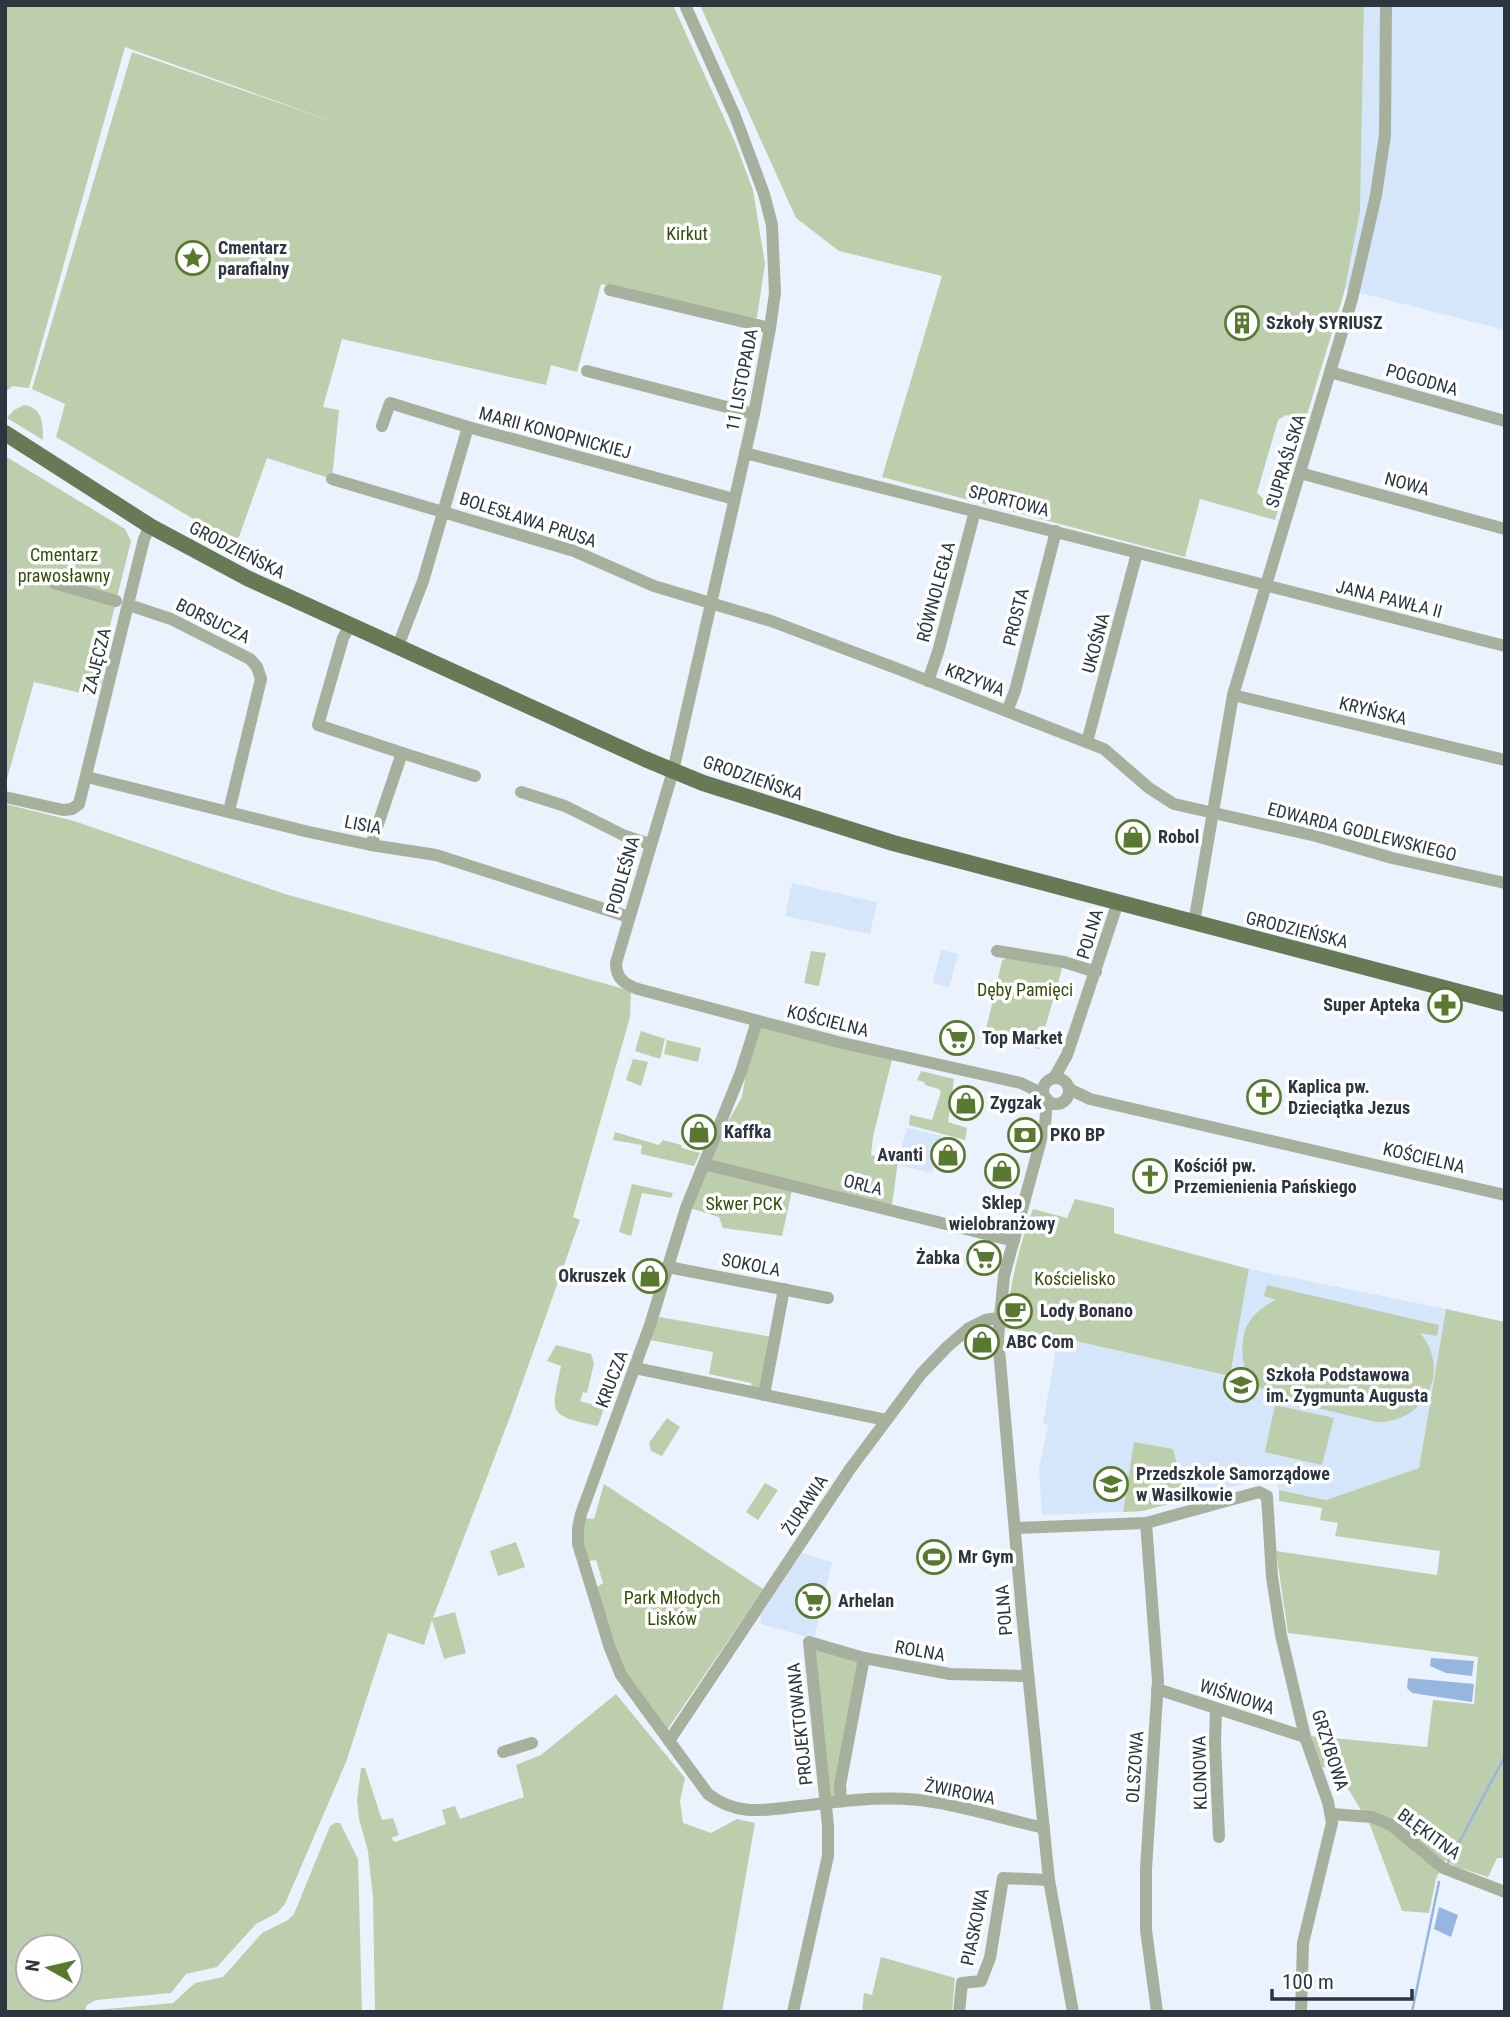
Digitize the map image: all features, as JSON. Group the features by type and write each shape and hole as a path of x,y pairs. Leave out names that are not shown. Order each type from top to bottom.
{"main road":[{"name":"GRODZIEŃSKA","path":"5,433 150,526 247,578 673,771 763,803 892,843 1505,1004"}],"street":[{"name":"11 LISTOPADA","path":"673,771 754,414 775,293 772,225 764,194 734,116 685,5"},
{"name":"SUPRAŚLSKA","path":"1194,923 1233,695 1352,299 1376,195 1385,135 1386,5"},
{"path":"610,290 771,328"},
{"path":"587,371 754,414"},
{"name":"POGODNA","path":"1330,372 1505,421"},
{"name":"MARII KONOPNICKIEJ","path":"382,426 390,403 468,427 734,499"},
{"path":"398,646 423,581 468,427"},
{"name":"SPORTOWA","path":"745,453 1264,586"},
{"name":"NOWA","path":"1300,473 1505,529"},
{"name":"BOLESŁAWA PRUSA","path":"332,479 574,551 654,586 711,603"},
{"name":"RÓWNOLEGŁA","path":"929,681 975,511"},
{"name":"ZAJĘCZA","path":"5,797 64,810 79,804 144,539 150,526"},
{"name":"PROSTA","path":"1007,711 1015,691 1056,531"},
{"name":"UKOŚNA","path":"1087,742 1137,553"},
{"path":"54,583 116,601"},
{"name":"JANA PAWŁA II","path":"1264,586 1505,646"},
{"name":"KRZYWA","path":"711,603 771,621 1104,749 1149,788 1174,804 1212,814"},
{"name":"BORSUCZA","path":"129,605 172,619 250,659 257,667 261,679 229,811"},
{"path":"350,625 343,638 318,725 475,776"},
{"name":"KRYŃSKA","path":"1233,695 1505,760"},
{"path":"371,845 402,752"},
{"name":"PODLEŚNA","path":"628,986 618,977 616,963 673,771"},
{"name":"LISIA","path":"87,777 371,845 436,855 629,917"},
{"path":"521,792 565,806 625,836 650,844"},
{"name":"EDWARDA GODLEWSKIEGO","path":"1212,814 1316,836 1392,858 1505,883"},
{"name":"POLNA","path":"1073,2012 1049,1880 999,1363 998,1318 1002,1287 1045,1125 1051,1118 1067,1055 1118,902"},
{"path":"997,951 1063,962 1096,972"},
{"name":"KOŚCIELNA","path":"628,986 884,1053 1505,1195"},
{"name":"KRUCZA","path":"669,1741 621,1675 599,1613 577,1536 580,1514 635,1368 686,1208 741,1072 757,1021"},
{"name":"ORLA","path":"704,1164 1014,1241"},
{"name":"SOKOLA","path":"668,1267 828,1298"},
{"path":"764,1395 784,1289"},
{"name":"ŻURAWIA","path":"669,1741 850,1469 921,1374 947,1347 977,1323 998,1318"},
{"path":"635,1368 886,1420"},
{"name":"GRZYBOWA","path":"1146,1524 1259,1492 1268,1498 1272,1577 1281,1635 1305,1737 1332,1819"},
{"path":"1015,1528 1146,1524"},
{"name":"OLSZOWA","path":"1146,1524 1157,1689 1146,1869 1146,1930 1157,2012"},
{"name":"ROLNA","path":"809,1642 864,1658 950,1674 1028,1676"},
{"name":"PROJEKTOWANA","path":"809,1642 825,1803"},
{"path":"841,1801 839,1785 864,1658"},
{"name":"WIŚNIOWA","path":"1157,1689 1305,1737"},
{"name":"KLONOWA","path":"1216,1709 1219,1837"},
{"name":"ŻWIROWA","path":"669,1741 708,1794 722,1804 749,1811 841,1801 899,1799 933,1801 1044,1828"},
{"path":"503,1752 532,1743"},
{"path":"793,2012 828,1856 825,1803"},
{"name":"BŁĘKITNA","path":"1332,1819 1372,1817 1391,1825 1447,1870 1505,1892"},
{"path":"1301,2012 1303,1943 1332,1819"},
{"name":"PIASKOWA","path":"959,2012 962,1983 981,1981 990,1958 1003,1878 1049,1880"}],"shaded area":[{"path":"1364,5 1505,5 1505,330 1345,289 1360,212"},
{"path":"792,883 877,902 870,934 785,916"},
{"path":"941,950 958,954 949,988 933,983"},
{"path":"907,1128 942,1136 932,1173 897,1165"},
{"name":"Szkoła Podstawowa im. Zygmunta Augusta","path":"1249,1269 1446,1309 1419,1468 1326,1500 1279,1490 1274,1476 1143,1511 1042,1515 1039,1469 1048,1425 1043,1424 1058,1337 1230,1376"},
{"path":"802,1553 832,1562 814,1639 761,1624 760,1612"}],"green space":[{"name":"Kirkut","path":"5,5 673,5 735,142 753,190 765,264 757,317 754,320 601,284 577,372 551,365 546,385 342,339 323,407 339,410 332,479 267,458 239,537 227,539 56,437 65,404 32,389 132,52 343,125 125,47 29,388 12,386 5,393"},
{"path":"700,5 1364,5 1360,212 1344,293 1275,520 1200,499 1185,557 882,477 942,276 839,251 796,218","holes":["1286,415 1299,418 1302,425 1276,511 1257,493 1278,420"]},
{"path":"24,405 38,413 42,423 43,440 7,418 14,410"},
{"name":"Cmentarz prawosławny","path":"5,456 125,529 131,541 97,678 103,679 98,697 34,682 5,786"},
{"path":"5,804 74,821 285,894 631,991 630,1017 573,1217 580,1220 510,1417 433,1618 455,1612 466,1653 444,1659 432,1620 424,1645 388,1633 346,1762 285,1904 277,1913 256,1924 217,1967 186,1974 171,1993 96,2000 87,2005 85,2011 173,2003 195,1983 223,1977 262,1933 294,1914 330,1826 340,1823 358,1859 362,2012 5,2012"},
{"path":"811,951 826,953 819,986 804,983"},
{"name":"Dęby Pamięci","path":"1009,957 1063,965 1039,1049 985,1034 1002,961"},
{"path":"762,1022 893,1055 871,1155 898,1161 892,1205 704,1164 742,1097 752,1035"},
{"path":"641,1031 665,1039 660,1059 635,1051"},
{"path":"667,1040 701,1048 698,1062 664,1054"},
{"path":"633,1059 648,1062 641,1086 626,1080"},
{"path":"921,1071 954,1079 948,1122 967,1128 965,1140 909,1125 910,1115 932,1120 941,1092 917,1080"},
{"path":"615,1132 659,1145 663,1140 700,1153 694,1166 641,1154 642,1145 613,1140"},
{"name":"Skwer PCK","path":"707,1169 793,1186 782,1236 723,1228 719,1217 690,1208"},
{"path":"632,1184 673,1193 671,1198 642,1193 631,1236 619,1232"},
{"name":"Kościelisko","path":"1075,1199 1114,1208 1114,1233 1249,1269 1230,1376 1058,1337 1005,1328 1015,1268 1033,1209 1067,1218"},
{"path":"1267,1285 1439,1325 1437,1336 1420,1333 1434,1363 1433,1378 1420,1404 1408,1414 1393,1420 1376,1422 1288,1401 1263,1390 1253,1382 1246,1371 1243,1340 1254,1316 1276,1300 1264,1296"},
{"path":"1446,1309 1505,1322 1505,1858 1497,1858 1488,1877 1445,1860 1436,1879 1429,1913 1402,1911 1370,1825 1347,1787 1345,1770 1322,1767 1311,1736 1427,1747 1433,1700 1474,1704 1478,1657 1288,1633 1276,1551 1437,1575 1440,1551 1335,1536 1338,1523 1320,1520 1322,1508 1279,1501 1279,1490 1326,1500 1419,1468"},
{"path":"659,1317 772,1337 763,1383 758,1389 753,1389 751,1383 709,1374 713,1352 650,1340"},
{"path":"556,1345 591,1354 594,1363 587,1393 583,1392 580,1401 604,1408 598,1426 569,1419 557,1410 555,1394 561,1366 547,1361"},
{"path":"1275,1405 1334,1418 1322,1465 1265,1452"},
{"path":"667,1418 680,1427 662,1456 651,1451 649,1443"},
{"path":"1134,1442 1173,1449 1186,1499 1143,1511 1123,1512"},
{"path":"765,1483 778,1490 758,1520 746,1512"},
{"name":"Park Młodych Lisków","path":"604,1484 763,1589 667,1730 626,1678 597,1587 603,1583 596,1560 589,1561 582,1535 584,1518 594,1519"},
{"path":"516,1542 525,1567 498,1576 490,1551"},
{"path":"812,1646 862,1660 834,1798 829,1796"},
{"path":"616,1694 685,1778 680,1801 683,1823 711,1833 737,1819 755,1823 722,2012 375,2012 373,1898 368,1851 357,1800 361,1768 365,1768 382,1820 393,1818 399,1835 391,1838 395,1842 446,1824 442,1810 455,1806 460,1819 524,1797 516,1765 541,1755"},
{"path":"881,1957 955,1978 952,2012 862,2012 864,1993 872,1995"}],"water":[{"path":"1431,1658 1474,1661 1472,1676 1446,1673 1430,1666"},
{"path":"1408,1678 1474,1684 1472,1702 1412,1693 1407,1688"},
{"path":"1439,1907 1458,1915 1451,1937 1434,1929"}],"waterway":[{"path":"1447,1865 1505,1756"},
{"path":"1412,2012 1439,1882"}],"place":[{"name":"Cmentarz parafialny","path":"193,258"},
{"name":"Szkoły SYRIUSZ","path":"1242,323"},
{"name":"Robol","path":"1133,837"},
{"name":"Super Apteka","path":"1445,1005"},
{"name":"Top Market","path":"957,1038"},
{"name":"Kaplica pw. Dzieciątka Jezus","path":"1264,1097"},
{"name":"Zygzak","path":"966,1103"},
{"name":"Kaffka","path":"699,1132"},
{"name":"PKO BP","path":"1025,1135"},
{"name":"Avanti","path":"948,1155"},
{"name":"Sklep wielobranżowy","path":"1002,1171"},
{"name":"Kościół pw. Przemienienia Pańskiego","path":"1150,1176"},
{"name":"Żabka","path":"984,1258"},
{"name":"Okruszek","path":"650,1276"},
{"name":"Lody Bonano","path":"1015,1311"},
{"name":"ABC Com","path":"982,1342"},
{"name":"Szkoła Podstawowa im. Zygmunta Augusta","path":"1241,1385"},
{"name":"Przedszkole Samorządowe w Wasilkowie","path":"1111,1484"},
{"name":"Mr Gym","path":"934,1557"},
{"name":"Arhelan","path":"813,1601"}]}
